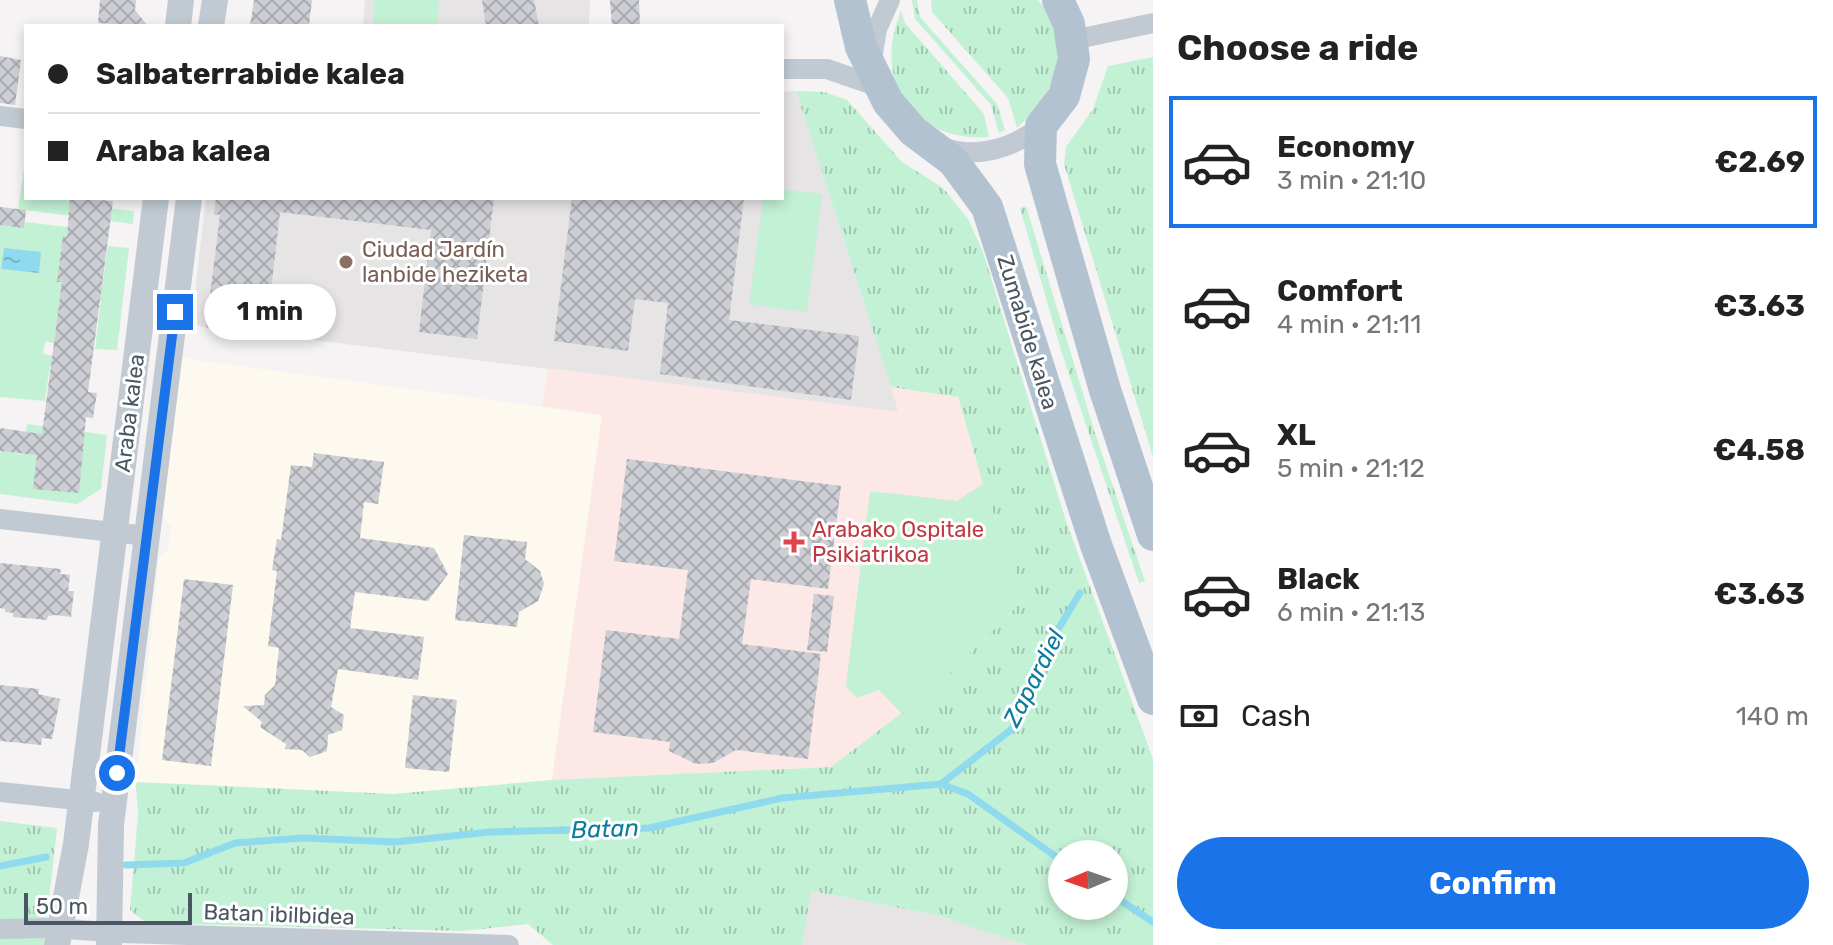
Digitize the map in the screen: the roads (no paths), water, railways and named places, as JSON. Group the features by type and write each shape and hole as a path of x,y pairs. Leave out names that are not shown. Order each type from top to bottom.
{"main road":[{"name":"Zumabide kalea","path":"850,0 874,77 899,118 929,141 978,192 997,232 1066,455 1153,699"},
{"path":"1058,0 1073,40 1071,78 1059,104 1041,126 1038,146 1045,187 1105,390 1153,535"}],"street":[{"path":"178,24 181,0"},
{"path":"211,24 215,0"},
{"path":"784,69 827,69 874,77 877,29 890,0"},
{"path":"1073,40 1153,23"},
{"path":"0,116 24,119"},
{"path":"929,141 955,150 982,152 1000,149 1041,126"},
{"name":"Araba kalea","path":"58,937 89,801 114,532 156,200"},
{"name":"Araba kalea","path":"109,939 111,825 189,200"},
{"path":"0,519 147,536"},
{"path":"0,792 89,801"},
{"name":"Batan ibilbidea","path":"0,929 58,937 109,939 509,945"}],"water":[{"path":"4,248 41,252 39,273 1,269"}],"waterway":[{"name":"Zapardiel","path":"941,784 1012,729 1034,669 1080,593"},
{"name":"Batan","path":"126,865 184,863 235,843 303,838 395,842 490,832 649,828 782,798 941,784 968,794 1048,851"},
{"path":"0,866 46,857"},
{"name":"Batan","path":"1128,905 1153,922"}],"place":[{"name":"Ciudad Jardín lanbide heziketa","path":"346,262"},
{"name":"Arabako Ospitale Psikiatrikoa","path":"794,542"}]}
